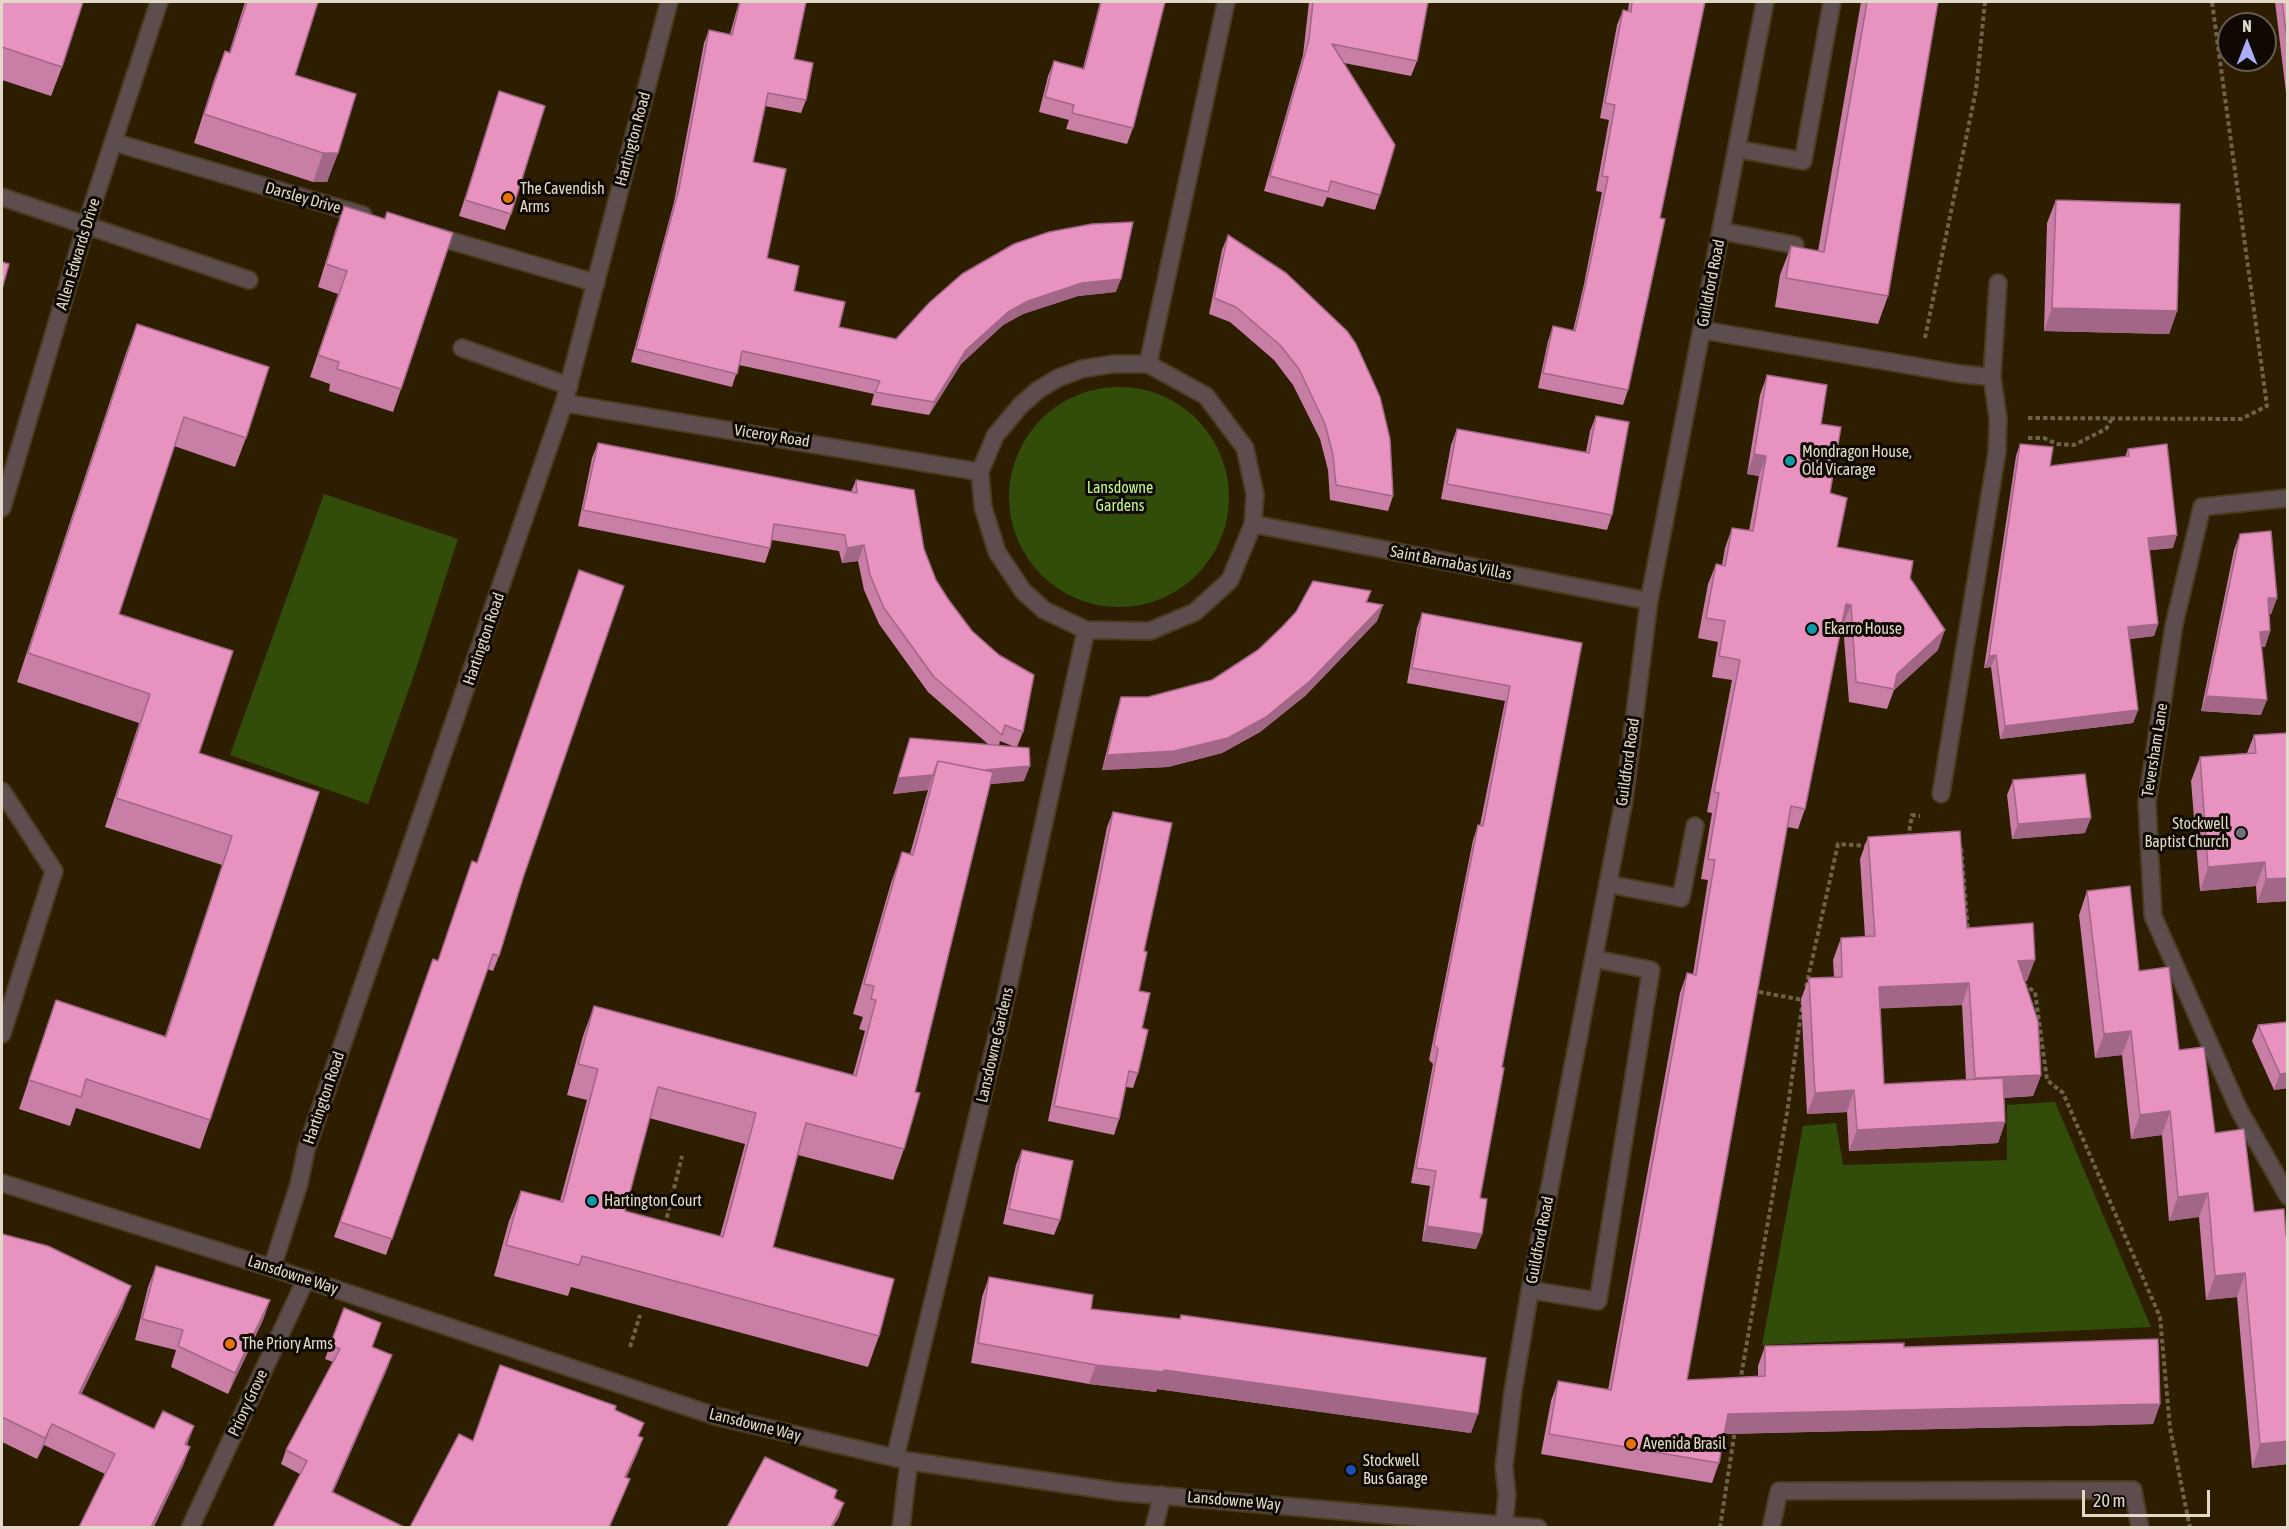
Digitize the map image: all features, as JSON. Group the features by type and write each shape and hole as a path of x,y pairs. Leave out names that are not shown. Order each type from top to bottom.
{"street":[{"name":"Allen Edwards Drive","path":"2,508 86,225 159,2"},
{"name":"Hartington Road","path":"272,1268 299,1184 306,1150 564,403 669,2"},
{"path":"1148,364 1226,2"},
{"name":"Guildford Road","path":"1504,1524 1507,1495 1504,1467 1512,1421 1513,1391 1530,1290 1624,800 1649,601 1766,2"},
{"path":"1737,149 1803,162 1832,2"},
{"name":"Darsley Drive","path":"113,142 377,219"},
{"path":"2,197 249,280"},
{"path":"412,230 596,283"},
{"path":"1721,231 1795,245"},
{"path":"1941,794 1997,452 1998,418 1992,377 1998,283"},
{"path":"1702,330 1961,374 1992,377"},
{"path":"462,348 569,386"},
{"path":"1113,364 1148,364 1206,396 1245,448 1255,494 1253,524 1230,580 1195,612 1150,631 1086,630 1044,610 1023,591 997,552 983,507 980,472 995,436 1038,390 1082,369 1113,364"},
{"name":"Viceroy Road","path":"564,403 980,472"},
{"name":"Teversham Lane","path":"2288,498 2202,507 2174,625 2147,802 2153,916 2239,1110 2288,1196"},
{"name":"Saint Barnabas Villas","path":"1253,524 1649,601"},
{"name":"Lansdowne Gardens","path":"901,1527 902,1459 918,1366 1000,1024 1086,630"},
{"path":"2,791 54,872 2,1034"},
{"path":"1608,884 1681,898 1695,826"},
{"path":"1530,1290 1598,1301 1651,970 1595,959"},
{"name":"Lansdowne Way","path":"2,1183 306,1279 715,1416 902,1459 1120,1492 1538,1527"},
{"name":"Priory Grove","path":"190,1527 306,1279"},
{"path":"1771,1527 1779,1491 2133,1490 2140,1527"},
{"path":"1154,1527 1162,1495"}],"path":[{"path":"1925,341 1976,90 1985,2"},
{"path":"2023,418 2241,419 2267,406 2212,2"},
{"path":"1997,452 2033,436 2057,444 2074,445 2106,429 2111,420"},
{"path":"1906,849 1912,815"},
{"path":"1739,1387 1786,1113 1802,1004 1838,844 1872,847"},
{"path":"1950,846 1961,846 1968,933 1977,933"},
{"path":"2018,982 2035,992 2047,1080 2063,1093 2160,1317 2170,1428 2190,1527"},
{"path":"1744,989 1803,1000 1802,1004"},
{"path":"662,1234 682,1156"},
{"path":"630,1347 640,1315"},
{"path":"1720,1527 1735,1429"}],"green space":[{"name":"Lansdowne Gardens","path":"1119,387 1151,392 1171,400 1197,419 1216,445 1224,465 1229,497 1224,529 1216,549 1197,575 1171,594 1151,602 1119,607 1087,602 1067,594 1041,575 1022,549 1014,529 1009,497 1014,465 1022,445 1041,419 1067,400 1087,392"},
{"path":"324,494 458,539 415,672 368,804 230,755"},
{"path":"2055,1102 2151,1327 1762,1345 1803,1126 1836,1123 1843,1165 2007,1160 2007,1105"}],"building":[{"path":"2,2 83,2 62,67 2,47"},
{"path":"247,2 318,2 295,75 356,94 338,153 323,153 204,114 225,51 230,53"},
{"path":"740,2 806,2 794,59 813,63 806,100 768,93 753,162 786,169 767,258 799,266 794,291 845,302 839,327 896,339 929,303 962,274 1014,244 1049,232 1092,224 1133,222 1121,279 1082,283 1028,301 1008,312 966,350 934,402 875,392 880,381 742,351 737,374 636,349 679,189 709,30 732,35"},
{"path":"1101,2 1165,2 1133,128 1072,113 1074,105 1045,97 1054,61 1084,69"},
{"path":"1313,2 1428,2 1417,61 1332,44 1395,145 1380,195 1331,181 1328,192 1270,176 1309,40"},
{"path":"1632,2 1705,2 1660,218 1665,219 1628,390 1543,373 1553,326 1575,331 1608,177 1602,176 1615,105 1605,103 1623,10 1631,12"},
{"path":"1867,2 1938,2 1888,296 1786,278 1791,246 1824,252"},
{"path":"2282,2 2288,2 2288,47"},
{"path":"499,91 545,106 511,214 465,200"},
{"path":"2056,200 2180,204 2177,311 2052,308"},
{"path":"344,206 385,219 387,212 453,233 401,389 337,369 339,362 318,355 347,271 326,264"},
{"path":"1228,235 1286,273 1347,331 1356,344 1380,397 1390,439 1393,496 1336,485 1333,455 1325,424 1299,369 1280,345 1236,307 1214,298"},
{"path":"2,262 9,264 2,289"},
{"path":"137,324 269,367 246,438 184,417 119,614 233,651 199,753 319,792 210,1120 86,1079 81,1097 29,1080 56,1000 166,1037 232,836 116,798 150,694 28,653"},
{"path":"1767,375 1827,385 1821,424 1841,427 1830,493 1847,498 1837,547 1913,561 1910,578 1945,630 1897,674 1894,689 1856,682 1851,605 1846,604 1805,809 1791,806 1687,1380 1765,1376 1765,1346 1904,1343 1904,1347 2158,1339 2160,1404 1728,1414 1719,1463 1549,1434 1558,1381 1611,1390 1687,973 1696,975 1715,860 1708,859 1719,793 1714,792 1740,660 1719,656 1725,621 1706,618 1716,564 1725,566 1732,528 1753,531 1766,456 1754,454"},
{"path":"1596,416 1629,422 1612,515 1447,484 1457,429 1589,453"},
{"path":"598,443 857,493 856,480 914,490 924,549 936,580 948,599 972,631 999,655 1034,675 1023,732 1005,725 1002,735 934,677 884,608 870,575 864,545 847,548 845,535 774,524 770,548 583,510"},
{"path":"2020,444 2053,447 2050,466 2129,456 2128,449 2167,444 2177,535 2148,538 2158,624 2128,627 2138,710 2005,726 1996,655 1989,656"},
{"path":"2271,531 2277,598 2268,598 2270,631 2260,632 2267,700 2206,696 2240,534"},
{"path":"579,570 624,586 523,878 499,956 493,954 392,1239 340,1222 433,959 438,961 472,861 477,863"},
{"path":"1313,581 1371,591 1366,602 1383,605 1310,681 1266,717 1228,738 1174,751 1107,755 1121,697 1148,697 1212,680 1258,650 1282,627 1296,612"},
{"path":"1422,613 1582,643 1502,1067 1504,1068 1480,1198 1487,1199 1482,1234 1427,1226 1436,1171 1416,1168 1438,1049 1434,1045 1478,825 1483,826 1510,686 1412,668"},
{"name":"Stockwell Baptist Church","path":"2288,733 2288,878 2266,879 2265,862 2208,867 2200,757 2256,753 2254,735"},
{"path":"910,738 1029,748 1030,766 983,770 938,761 933,775 898,778"},
{"path":"938,761 993,772 915,1092 920,1093 904,1149 806,1123 773,1247 894,1279 879,1336 582,1256 579,1265 506,1245 521,1191 563,1202 598,1069 578,1064 594,1006 856,1076 876,1000 871,999 874,986 864,984 902,852 913,855","holes":["658,1087 756,1113 723,1237 625,1211"]},
{"path":"2085,774 2091,818 2018,824 2013,780"},
{"path":"1113,812 1172,823 1144,951 1147,952 1139,991 1150,993 1142,1028 1148,1030 1138,1073 1129,1071 1119,1119 1054,1106"},
{"path":"1960,831 1967,928 2033,923 2035,960 2018,961 2038,1021 2041,1075 1975,1078 1969,983 1879,987 1884,1084 2003,1078 2005,1122 1857,1130 1854,1090 1815,1093 1809,978 1842,977 1841,938 1875,936 1868,837"},
{"path":"2130,886 2139,971 2169,967 2179,1050 2204,1047 2215,1133 2244,1129 2254,1212 2284,1209 2286,1235 2288,1235 2288,1441 2260,1444 2245,1273 2215,1276 2208,1193 2178,1197 2170,1111 2140,1115 2131,1031 2104,1034 2087,891"},
{"path":"2288,1022 2288,1073 2280,1074 2258,1025"},
{"path":"1022,1150 1073,1161 1060,1220 1009,1209"},
{"path":"2,1234 48,1246 131,1286 79,1393 154,1429 163,1411 194,1426 185,1444 190,1447 151,1527 79,1527 115,1454 52,1424 45,1438 2,1417"},
{"path":"156,1266 270,1300 235,1373 178,1346 183,1330 142,1319"},
{"path":"989,1277 1093,1295 1091,1309 1180,1319 1181,1315 1486,1358 1478,1414 1164,1370 1163,1372 1096,1365 978,1343"},
{"path":"344,1308 381,1323 372,1347 392,1355 332,1492 404,1527 273,1527 307,1461 286,1450 340,1349 330,1345"},
{"path":"500,1365 616,1406 615,1410 644,1423 638,1436 643,1438 625,1477 630,1479 609,1527 410,1527 459,1434 473,1441"},
{"path":"765,1457 837,1490 834,1498 844,1503 831,1527 727,1527"}],"place":[{"name":"The Cavendish Arms","path":"508,198"},
{"name":"Mondragon House, Old Vicarage","path":"1790,461"},
{"name":"Ekarro House","path":"1812,629"},
{"name":"Stockwell Baptist Church","path":"2241,833"},
{"name":"Hartington Court","path":"592,1201"},
{"name":"The Priory Arms","path":"230,1344"},
{"name":"Avenida Brasil","path":"1631,1444"},
{"name":"Stockwell Bus Garage","path":"1351,1470"}]}
